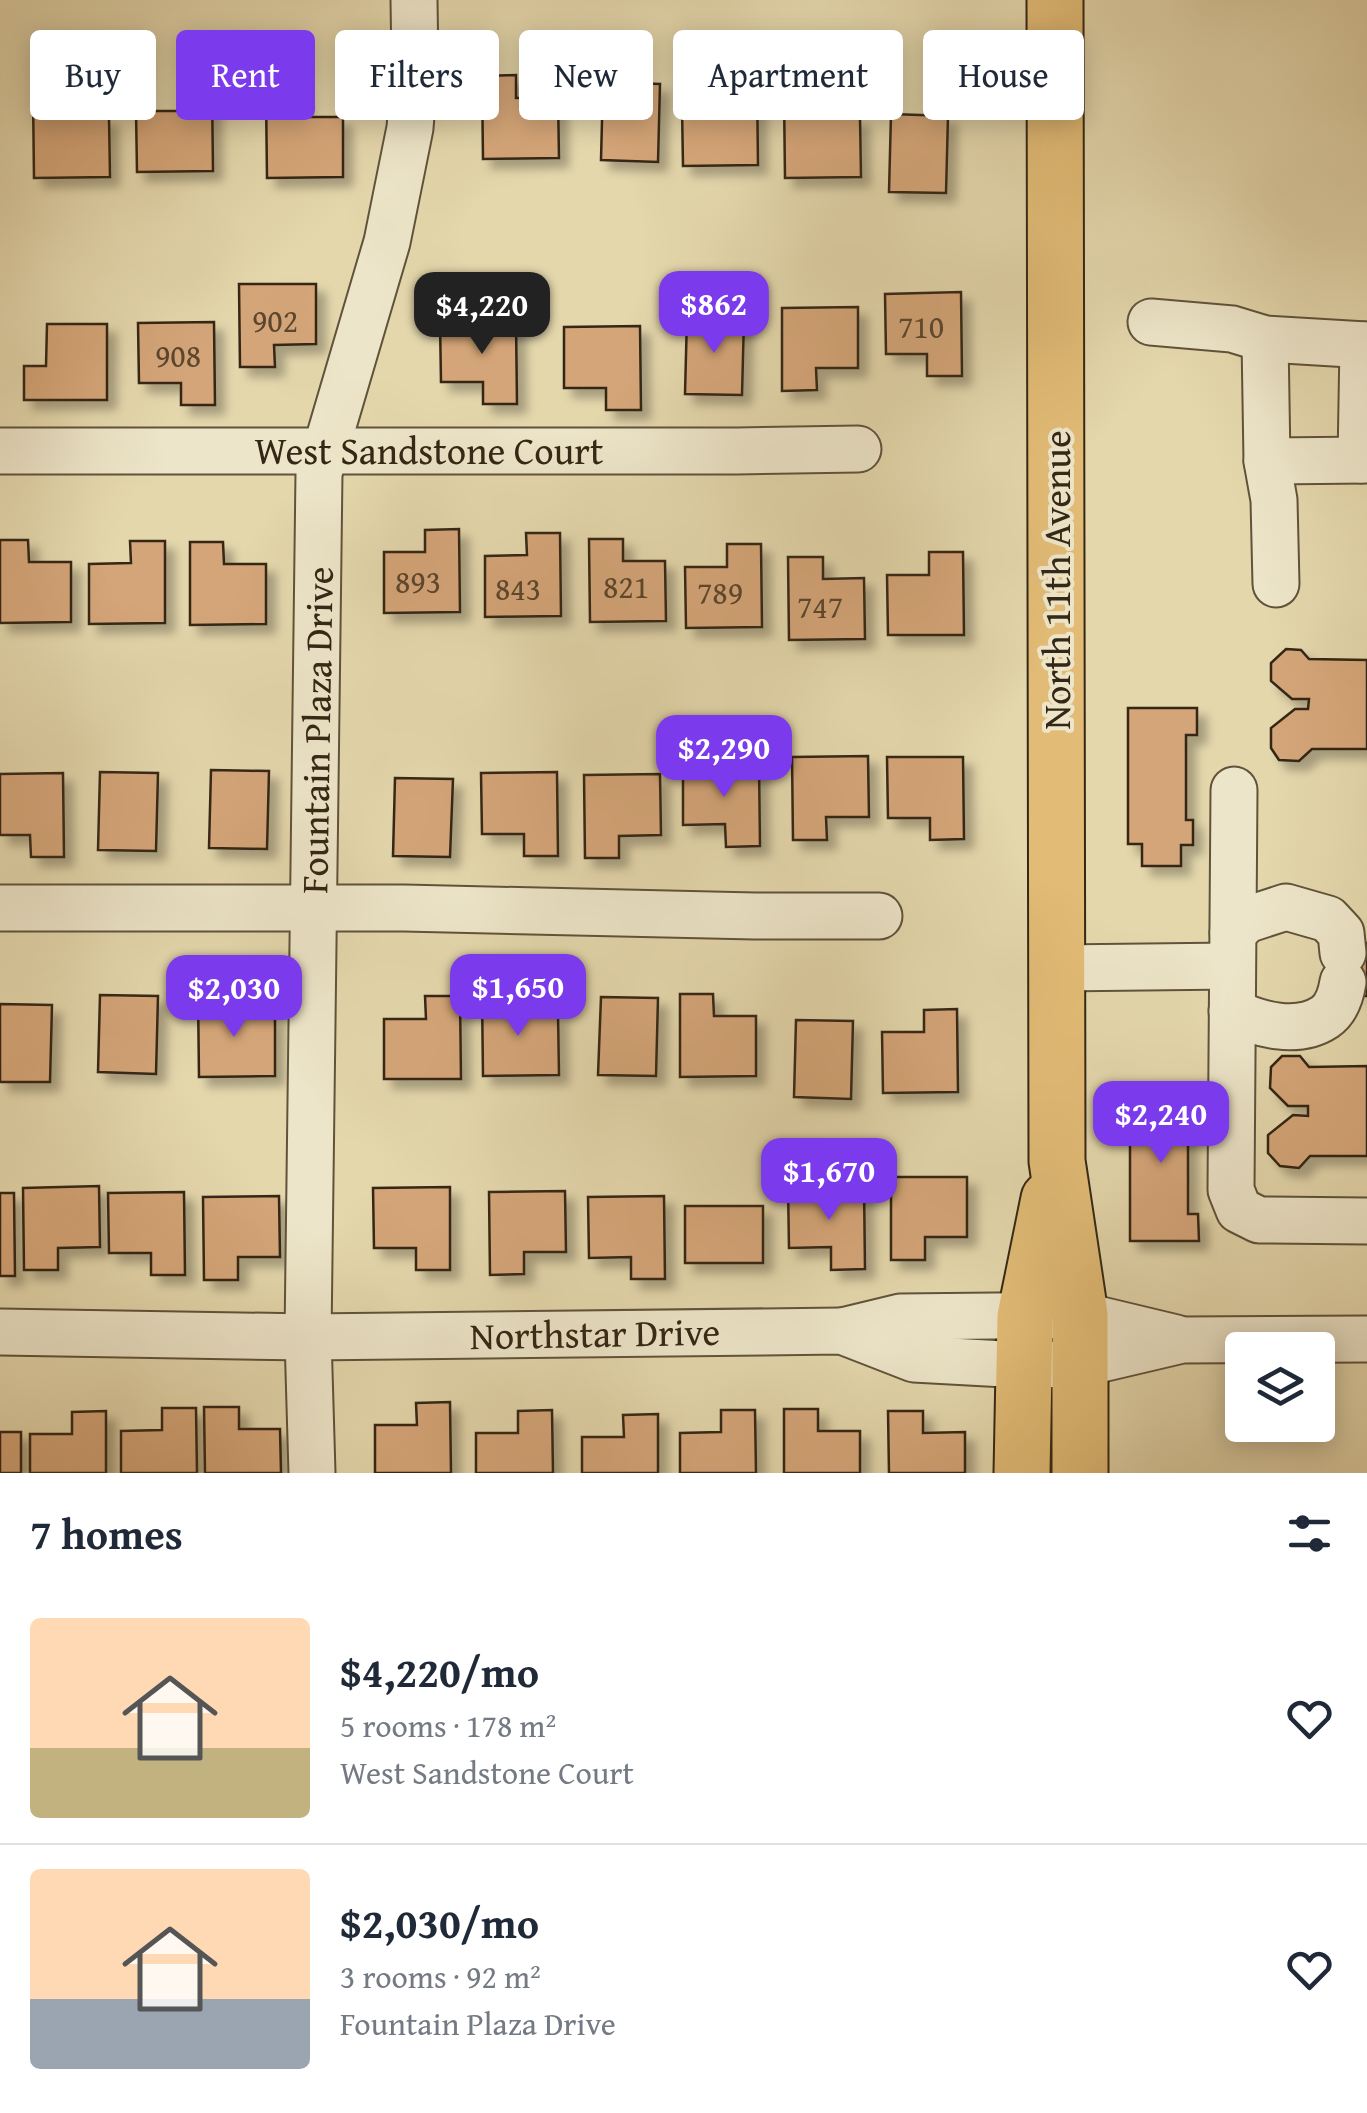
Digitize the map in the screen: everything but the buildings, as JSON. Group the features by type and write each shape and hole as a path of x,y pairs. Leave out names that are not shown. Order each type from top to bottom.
{"main road":[{"name":"North 11th Avenue","path":"1056,0 1057,1161 1080,1340 1080,1473"},
{"name":"North 11th Avenue","path":"1022,1473 1024,1341 1057,1161"}],"street":[{"name":"Fountain Plaza Drive","path":"312,1473 308,1336 319,473 386,242 410,128 415,66 414,0"},
{"path":"1151,322 1232,328 1265,339 1365,345 1364,460 1267,461"},
{"path":"1265,339 1267,461 1274,500 1276,584"},
{"name":"West Sandstone Court","path":"0,451 858,449"},
{"path":"1234,790 1231,1190 1238,1210 1259,1220 1367,1221"},
{"path":"1232,949 1246,920 1286,907 1328,919 1342,933 1339,1000 1326,1016 1299,1026 1269,1026 1232,1011"},
{"path":"0,908 879,916"},
{"path":"1058,968 1232,949"},
{"name":"Northstar Drive","path":"0,1332 308,1336 842,1331 914,1359 1024,1341 1367,1339"}]}
